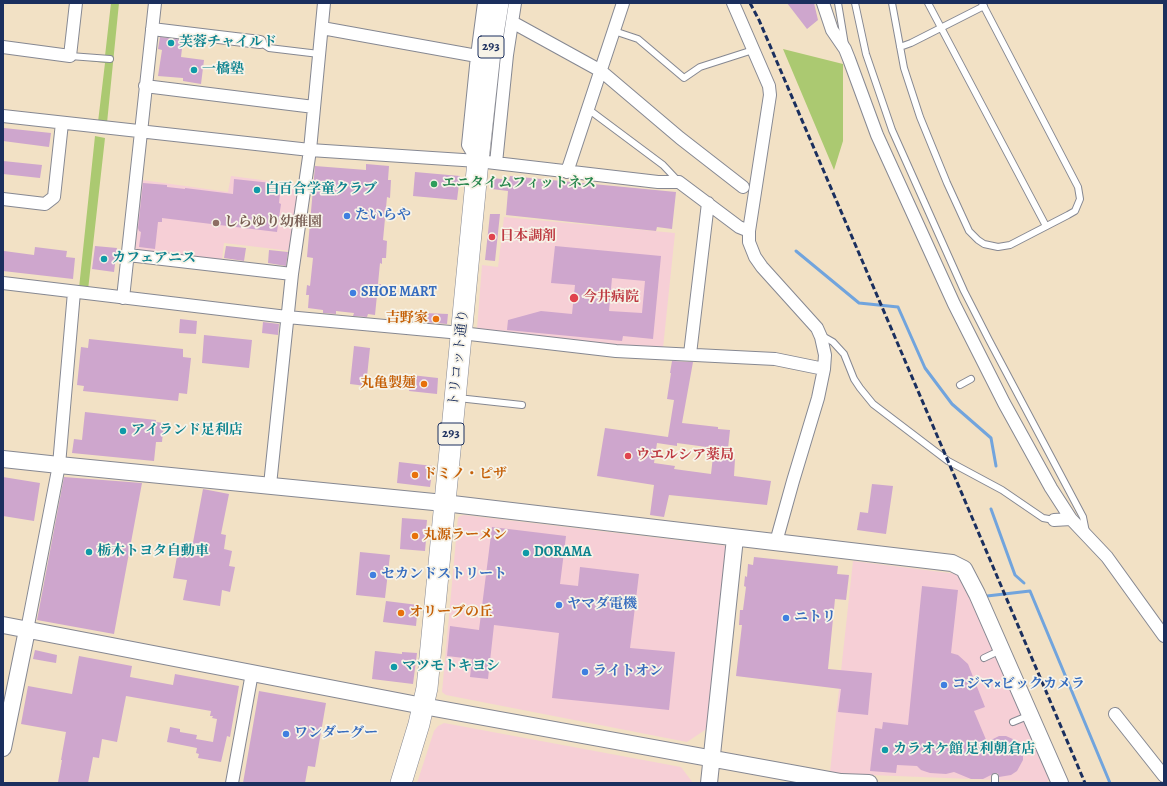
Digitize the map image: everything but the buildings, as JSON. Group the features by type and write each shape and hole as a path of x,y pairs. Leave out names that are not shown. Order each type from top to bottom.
{"highway":[{"name":"トリコット通り","path":"401,783 427,688 461,333 487,162 490,52 498,3"}],"street":[{"path":"3,47 70,56 76,3"},
{"path":"123,298 155,3"},
{"path":"270,485 292,274 310,150 324,3"},
{"path":"484,3 468,145 487,162"},
{"path":"487,162 515,3"},
{"path":"567,172 624,3"},
{"path":"733,3 768,86 770,95 749,231 749,242 755,257 762,267 817,328 821,337 825,355 824,369 818,398 776,542"},
{"path":"824,3 832,30 845,49 877,134 954,304 1011,416 1051,488 1071,519 1107,557 1164,636"},
{"path":"512,22 601,71 680,138 743,187"},
{"path":"322,28 477,56"},
{"path":"152,29 260,42"},
{"path":"145,86 314,106"},
{"path":"3,116 310,150 487,162 658,182 679,182 739,227 749,231"},
{"path":"3,199 45,204 54,197 62,123"},
{"path":"690,354 708,203"},
{"path":"128,256 292,274"},
{"path":"3,283 287,317 461,333 616,351 774,359 824,369"},
{"path":"3,748 59,465 74,292"},
{"path":"3,459 444,503 959,565 964,569 970,581 1060,783"},
{"path":"1054,520 1071,519"},
{"path":"709,783 736,538"},
{"path":"3,625 423,706 841,782 869,783"},
{"path":"232,783 252,673"},
{"path":"1115,714 1164,776"}],"lane":[{"path":"838,3 845,49"},
{"path":"855,3 866,54 892,130 988,340 1083,517 1087,535"},
{"path":"892,3 900,47 904,68 920,118 969,231 984,244 998,247 1010,245 1075,211 1080,199 1078,187 983,4 942,27 900,47"},
{"path":"928,3 1046,226"},
{"path":"614,31 638,39 684,78 700,67 753,50"},
{"path":"260,42 269,48 319,54"},
{"path":"70,56 110,59"},
{"path":"588,109 663,165 679,182"},
{"path":"821,337 833,342 844,354 854,378 873,404 948,461 1002,490 1043,518 1054,520"},
{"path":"960,385 971,379"},
{"path":"455,398 522,405"},
{"path":"984,658 1001,650"},
{"path":"1013,722 1030,715"}],"shaded area":[{"name":"しらゆり幼稚園","path":"231,176 300,185 291,251 224,243 222,260 137,251 134,246 142,180 228,192"},
{"name":"今井病院","path":"504,217 675,233 663,348 591,343 477,329 482,265 498,267"},
{"path":"464,515 728,546 711,726 687,742 446,695 442,692 458,518"},
{"path":"853,561 958,574 961,576 1050,778 1047,782 845,774 830,772"},
{"path":"444,723 681,767 693,783 417,783 434,731 438,726"}],"green space":[{"path":"111,3 119,3 107,123 98,122 105,63 74,59 75,53 105,56"},
{"path":"783,49 843,64 843,141 834,170"},
{"path":"95,136 105,138 88,290 79,288"}],"waterway":[{"path":"796,251 859,303 898,307 925,368 952,404 991,438 996,466"},
{"path":"991,509 1015,575 1024,583"},
{"path":"987,596 1030,591 1110,783"}],"railway":[{"path":"750,3 759,20 1085,783"}],"place":[{"name":"芙蓉チャイルド","path":"171,43"},
{"name":"一橋塾","path":"194,70"},
{"name":"エニタイムフィットネス","path":"434,184"},
{"name":"白百合学童クラブ","path":"257,190"},
{"name":"たいらや","path":"347,216"},
{"name":"しらゆり幼稚園","path":"216,223"},
{"name":"日本調剤","path":"492,237"},
{"name":"カフェアニス","path":"104,259"},
{"name":"SHOE MART","path":"353,293"},
{"name":"今井病院","path":"574,298"},
{"name":"吉野家","path":"436,319"},
{"name":"丸亀製麺","path":"424,384"},
{"name":"アイランド足利店","path":"123,431"},
{"name":"ウエルシア薬局","path":"628,456"},
{"name":"ドミノ・ピザ","path":"415,475"},
{"name":"丸源ラーメン","path":"415,536"},
{"name":"栃木トヨタ自動車","path":"89,552"},
{"name":"DORAMA","path":"526,553"},
{"name":"セカンドストリート","path":"373,575"},
{"name":"ヤマダ電機","path":"559,605"},
{"name":"オリーブの丘","path":"401,613"},
{"name":"ニトリ","path":"786,618"},
{"name":"マツモトキヨシ","path":"394,667"},
{"name":"ライトオン","path":"585,672"},
{"name":"コジマ×ビックカメラ","path":"944,685"},
{"name":"ワンダーグー","path":"286,734"},
{"name":"カラオケ館 足利朝倉店","path":"885,750"}]}
